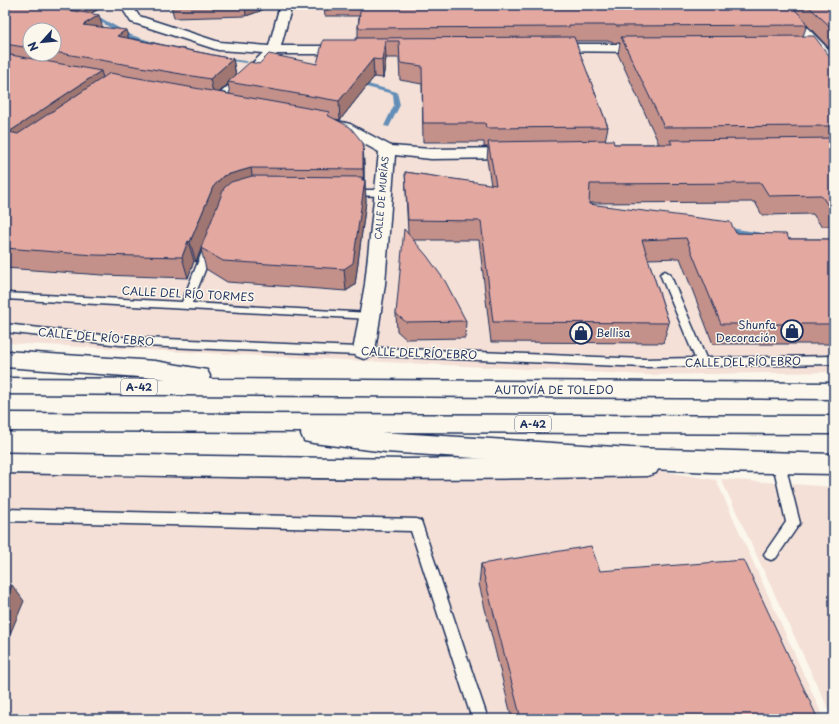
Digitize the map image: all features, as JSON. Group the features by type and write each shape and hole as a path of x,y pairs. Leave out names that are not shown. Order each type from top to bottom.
{"main road":[{"path":"126,5 135,19 218,46 274,50 361,50"},
{"path":"218,102 274,50 286,5"},
{"path":"778,5 834,62"},
{"path":"801,30 808,47 834,76"},
{"path":"535,49 662,48"},
{"path":"203,100 233,105"},
{"name":"CALLE DE MURÍAS","path":"315,121 345,127 387,150 375,284 364,351"},
{"path":"387,150 431,154 534,153"},
{"path":"5,359 155,369 274,387"},
{"name":"A-42","path":"5,386 274,387"},
{"name":"AUTOVÍA DE TOLEDO","path":"274,387 834,391"},
{"name":"A-42","path":"5,422 834,425"},
{"path":"233,423 356,441 552,454 730,463 834,464"},
{"path":"5,463 375,470 574,469 730,463"}],"lane":[{"path":"340,193 382,193"},
{"path":"186,306 213,235"},
{"path":"665,274 702,362"},
{"name":"CALLE DEL RÍO TORMES","path":"5,296 370,316"},
{"name":"CALLE DEL RÍO EBRO","path":"5,328 120,341 644,363 834,360"},
{"path":"771,554 793,523 780,464"},
{"path":"5,515 416,525 480,719"}],"shaded area":[{"path":"5,5 834,5 834,372 647,375 5,343"},
{"path":"612,463 716,480 824,719 5,719 5,469"},
{"path":"721,479 834,487 834,719 833,719"}],"building":[{"path":"5,5 70,5 61,9 99,15 83,25 126,30 117,36 233,59 210,79 62,53 62,22 22,22 22,47 5,44"},
{"path":"361,5 790,5 803,18 807,25 569,25 569,27 358,28"},
{"path":"807,5 834,5 834,30"},
{"path":"814,36 834,62 834,126 664,127 621,37"},
{"path":"574,37 608,127 486,128 485,123 423,123 422,66 400,63 399,41 385,41 382,60 373,59 339,101 228,82 250,62 259,64 269,54 317,64 323,40 356,40 356,38"},
{"path":"5,54 22,57 22,62 50,62 101,71 9,132 18,134 110,73 330,112 327,115 350,127 363,143 363,169 251,168 223,176 213,187 190,242 188,241 182,257 94,255 5,248"},
{"path":"834,138 834,207 829,207 821,195 769,196 761,183 590,184 589,204 730,222 736,233 786,234 789,239 834,239 834,324 721,324 686,238 642,240 669,323 493,322 481,221 408,220 405,172 496,185 488,142 613,140 614,144 672,144 670,140"},
{"path":"252,176 362,177 362,180 365,180 353,263 344,269 223,261 201,248 224,188 231,182"},
{"path":"404,229 427,256 445,281 466,321 406,322 396,314"},
{"path":"591,546 600,571 744,560 818,719 521,719 481,564"},
{"path":"5,585 12,585 5,602"},
{"path":"60,718 60,719 26,719"}],"waterway":[{"path":"92,15 129,36 171,48"},
{"path":"223,59 246,62"},
{"path":"357,83 395,93 397,105 387,126"},
{"path":"724,229 762,235"}],"place":[{"name":"Shunfa Decoración","path":"792,331"},
{"name":"Bellisa","path":"581,333"}]}
